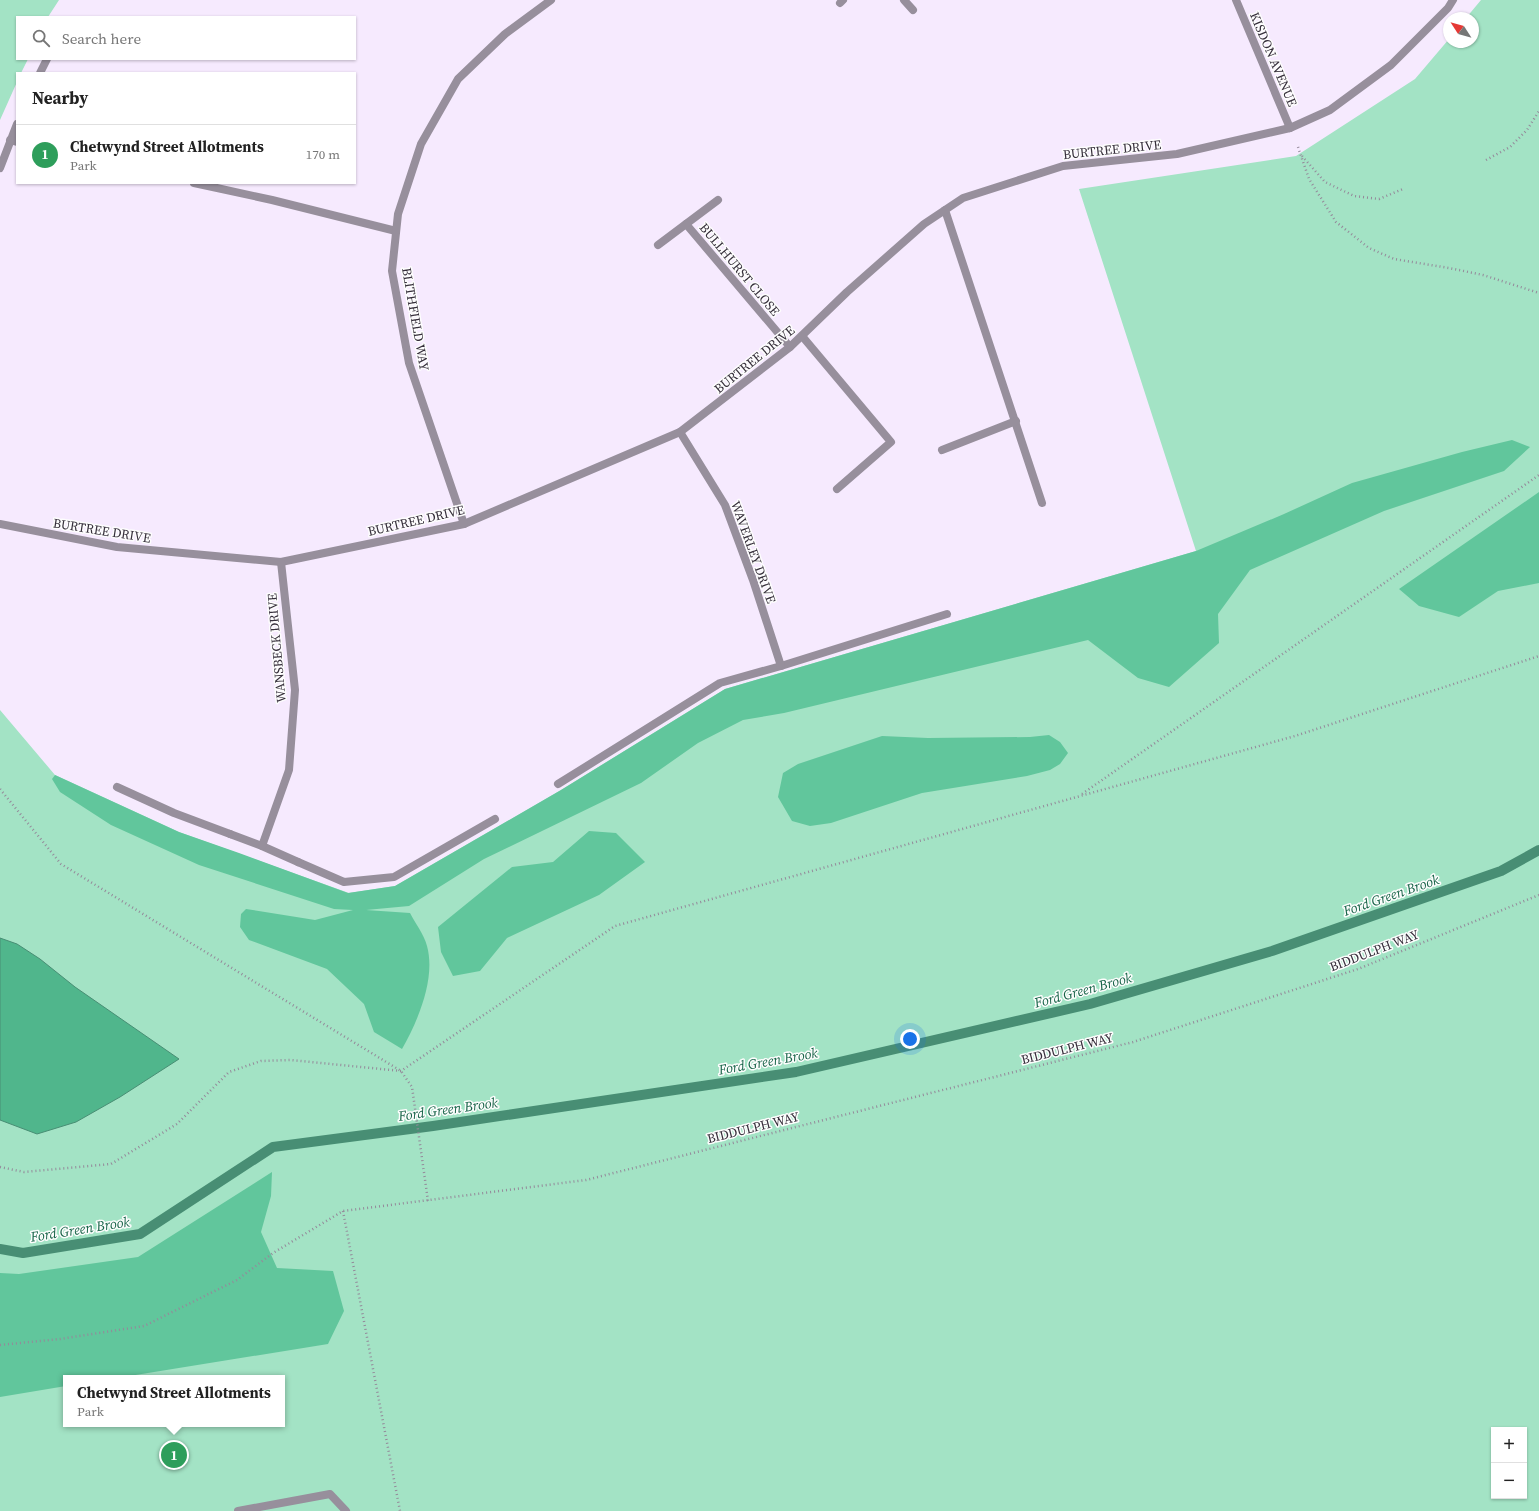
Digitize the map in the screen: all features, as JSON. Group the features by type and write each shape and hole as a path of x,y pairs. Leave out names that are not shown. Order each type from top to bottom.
{"street":[{"name":"BLITHFIELD WAY","path":"464,524 409,363 392,271 398,214 422,144 458,79 504,34 551,0"},
{"path":"904,0 913,10"},
{"name":"KISDON AVENUE","path":"1236,0 1290,128"},
{"name":"BURTREE DRIVE","path":"0,524 116,547 281,562 464,524 680,432 790,348 847,292 924,224 963,198 1063,166 1177,154 1290,128 1330,110 1391,65 1448,8 1453,0"},
{"path":"40,72 46,60"},
{"path":"0,168 13,141 16,128"},
{"path":"199,184 396,230"},
{"name":"BULLHURST CLOSE","path":"658,245 718,200"},
{"path":"946,210 1042,503"},
{"name":"BULLHURST CLOSE","path":"686,224 790,348"},
{"path":"802,336 891,442 837,489"},
{"path":"942,450 1016,421"},
{"name":"WAVERLEY DRIVE","path":"680,432 725,505 753,580 781,666"},
{"name":"WANSBECK DRIVE","path":"262,846 289,770 295,690 281,562"},
{"path":"558,784 720,683 781,666 947,614"},
{"path":"118,787 174,813 262,846 344,882 394,877 495,819"},
{"path":"238,1511 330,1494 346,1511"}],"path":[{"path":"1486,160 1510,147 1527,130 1539,111"},
{"path":"1290,128 1309,179 1336,222 1369,248 1394,259 1483,275 1539,293"},
{"path":"1300,154 1325,182 1354,196 1379,199 1403,190"},
{"path":"1080,796 1539,475"},
{"path":"0,1167 24,1172 111,1164 177,1124 229,1072 261,1061 291,1060 401,1071 615,926 1295,736 1539,656"},
{"path":"0,789 61,864 401,1071 412,1087 428,1201"},
{"name":"BIDDULPH WAY","path":"343,1211 586,1180 1133,1042 1358,969 1539,895"},
{"path":"0,1345 60,1339 144,1326 237,1280 273,1253 343,1211 400,1511"}],"shaded area":[{"path":"0,0 59,0 49,16 16,16 16,60 28,60 22,72 16,72 16,84 0,120"},
{"path":"1481,0 1539,0 1539,1511 0,1511 0,710 55,775 179,832 349,893 395,886 561,790 725,689 1196,551 1079,189 1296,156 1415,79 1443,46 1443,48 1479,48 1479,12 1471,12"},
{"path":"1512,440 1530,447 1504,471 1384,511 1250,570 1218,614 1219,643 1169,687 1138,678 1088,640 784,713 743,720 698,743 641,783 484,859 409,906 366,910 410,913 426,942 429,958 429,972 424,999 414,1026 402,1049 374,1032 364,1004 327,969 249,940 240,927 241,914 246,909 315,920 353,910 334,909 199,865 111,825 60,792 52,779 55,775 179,832 348,893 395,886 561,790 725,689 1196,551 1284,514 1352,483 1462,452"},
{"path":"1539,492 1539,583 1498,591 1459,617 1419,606 1399,589"},
{"path":"1049,735 1060,742 1068,753 1060,764 1050,770 1027,776 922,793 831,823 810,826 792,821 778,797 783,773 798,764 882,736 928,738 1030,737"},
{"path":"589,831 616,833 645,862 599,895 507,938 480,971 453,976 441,952 438,927 512,867 553,862"},
{"path":"0,938 17,944 40,959 75,987 179,1059 120,1097 76,1122 37,1134 0,1120"},
{"path":"272,1172 271,1196 261,1232 277,1268 333,1271 344,1311 328,1344 136,1375 63,1375 63,1386 0,1397 0,1273 19,1274 138,1257"}],"waterway":[{"name":"Ford Green Brook","path":"0,1249 23,1253 140,1234 273,1147 433,1126 796,1072 1090,1004 1272,951 1501,871 1539,850"}],"place":[{"name":"Chetwynd Street Allotments","path":"174,1455"}]}
